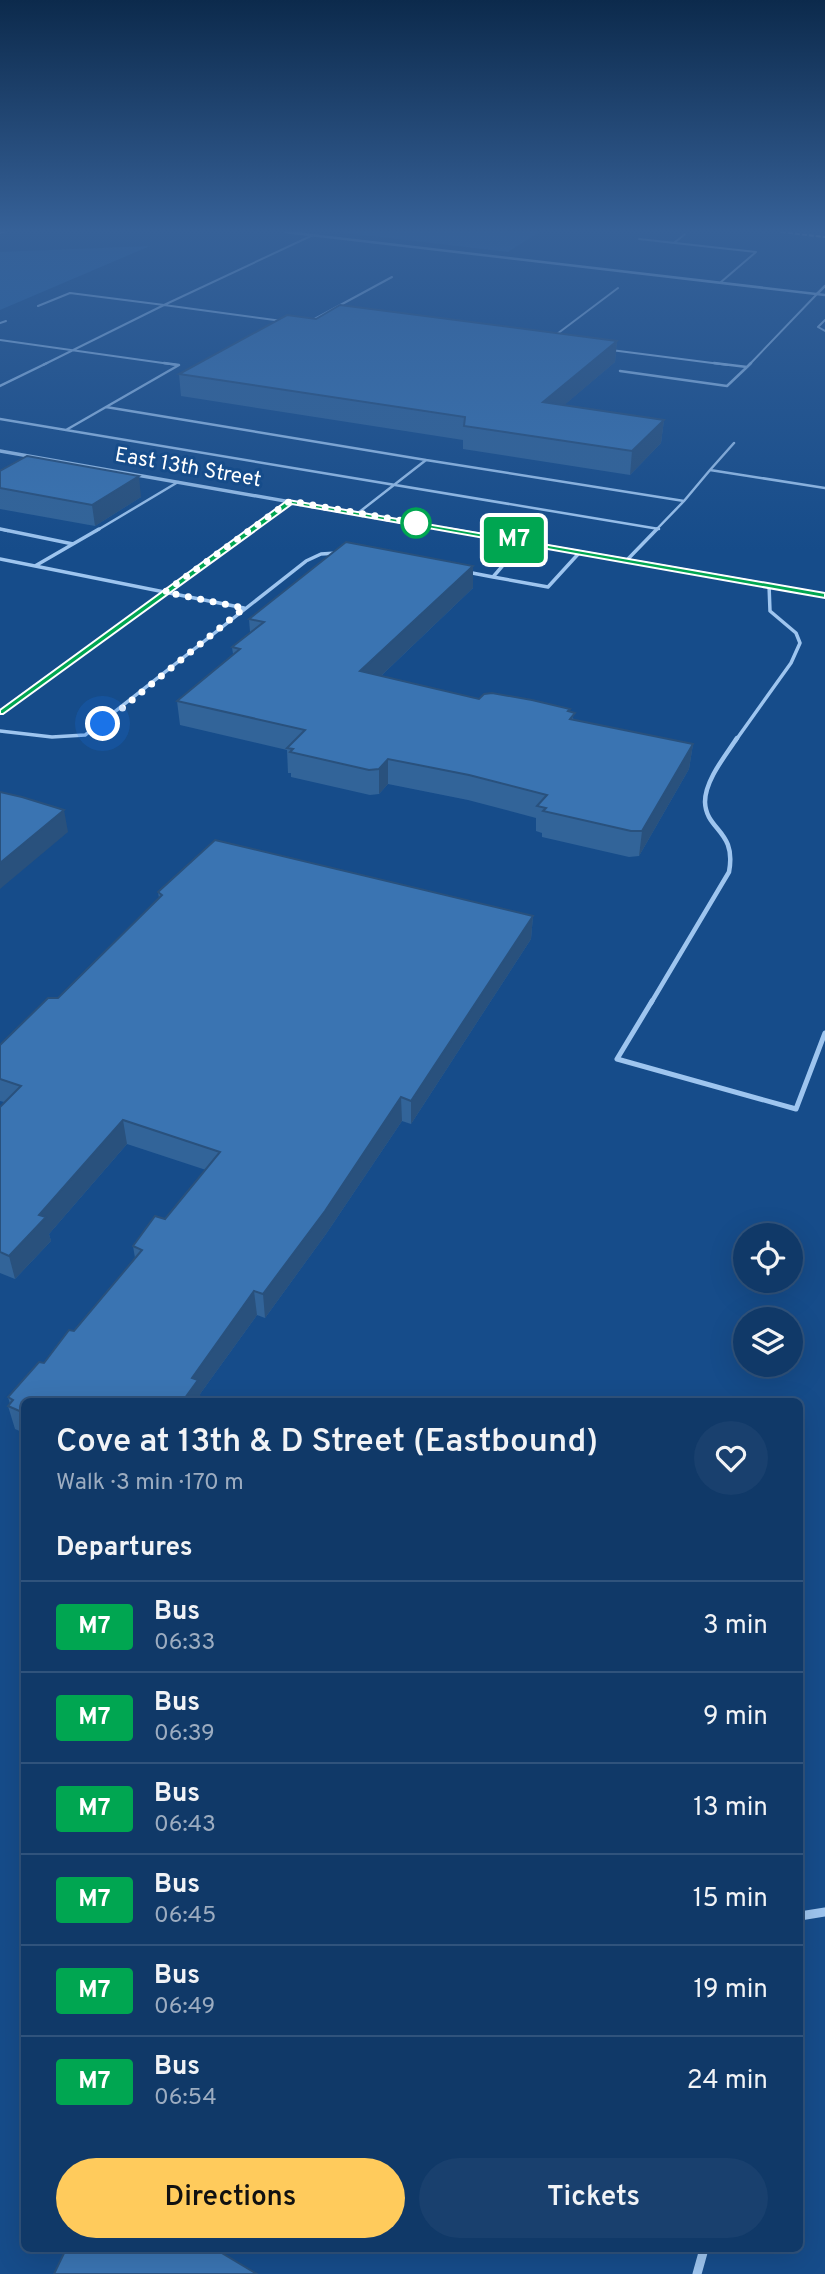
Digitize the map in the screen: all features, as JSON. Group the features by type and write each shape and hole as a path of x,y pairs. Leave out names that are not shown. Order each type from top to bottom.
{"street":[{"name":"East 13th Street","path":"0,451 825,595"},
{"path":"0,712 290,501"}],"lane":[{"path":"0,386 98,338"},
{"path":"552,338 547,342 560,344"},
{"path":"620,371 727,386 775,338"},
{"path":"0,340 179,365 66,430"},
{"path":"600,349 747,367"},
{"path":"106,407 684,501"},
{"path":"0,419 659,529"},
{"path":"627,561 659,529 734,443"},
{"path":"358,513 426,460"},
{"path":"710,470 825,488"},
{"path":"35,566 178,482"},
{"path":"0,529 73,544"},
{"path":"493,577 523,542"},
{"path":"0,731 52,737 85,735 103,724 244,608 306,561 321,554 345,552"},
{"path":"455,570 548,587 580,552"},
{"path":"0,559 244,608"},
{"path":"769,585 770,611 796,633 800,643 791,663 708,783 707,811 727,839 734,856 732,864 617,1059 796,1109 825,1033"},
{"path":"803,1916 825,1912"},
{"path":"697,2274 703,2252"}],"building":[{"path":"245,338 595,338 617,341 543,402 664,420 632,451 464,426 465,417 179,374"},
{"path":"27,456 139,476 92,505 0,488 0,471"},
{"path":"346,542 473,566 360,671 479,699 484,694 492,693 532,700 570,709 568,711 575,713 570,719 693,744 642,831 631,831 543,811 546,808 537,806 547,795 469,775 388,759 379,769 369,770 290,752 293,749 287,748 305,730 177,701 240,649 232,647 264,622 249,619"},
{"path":"0,792 64,810 0,863"},
{"path":"215,840 533,916 411,1101 401,1097 325,1211 263,1294 254,1291 192,1378 198,1380 185,1398 21,1398 21,1412 8,1406 13,1400 8,1397 39,1362 44,1363 69,1330 74,1331 142,1250 133,1246 155,1216 165,1219 220,1152 123,1120 39,1215 46,1217 9,1256 0,1252 0,1107 21,1086 0,1079 0,1045 48,998 58,998 162,895 158,892"},
{"path":"65,2252 220,2252 257,2274 54,2274"}],"bus line":[{"name":"M7","path":"0,712 290,501 825,595"}],"route":[{"path":"103,724 244,608 165,592 290,501 416,523"}]}
